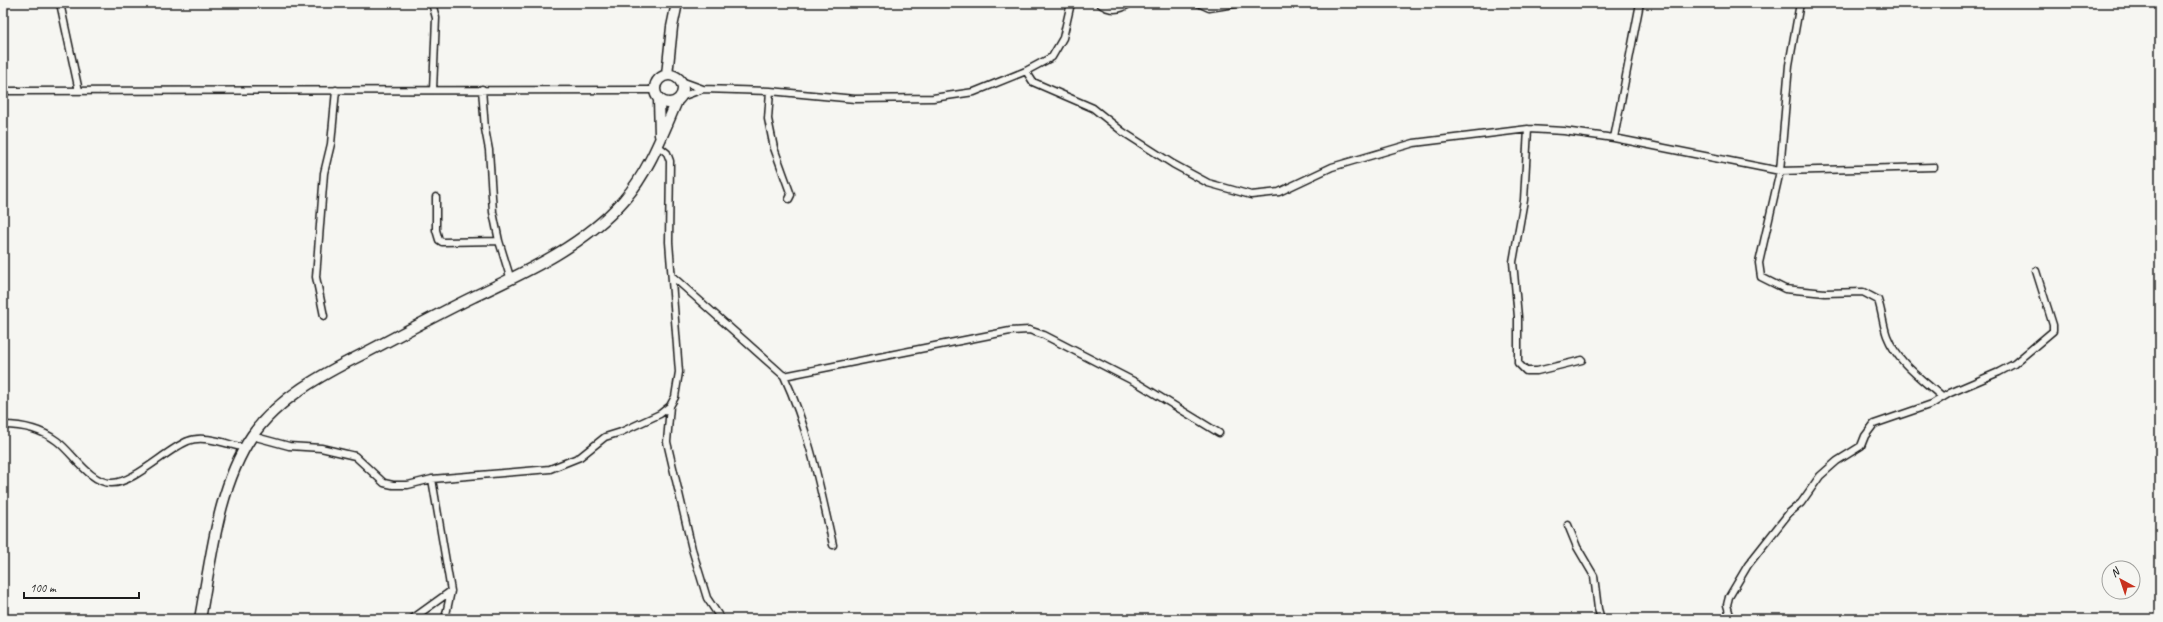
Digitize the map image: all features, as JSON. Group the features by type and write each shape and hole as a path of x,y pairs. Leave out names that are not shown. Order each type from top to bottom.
{"main road":[{"path":"667,75 672,27 677,3"},
{"path":"200,619 220,514 236,466 252,436 262,423 292,395 339,366 511,280 586,234 611,214 637,184 648,166 683,89 681,81 675,76 667,75 659,78 654,90 659,100 658,142"},
{"path":"659,100 670,104 679,99"}],"street":[{"path":"60,3 79,91"},
{"path":"432,3 436,18 433,90"},
{"path":"681,81 703,89 770,91 855,99 933,98 974,92 1026,71 1052,57 1063,38 1071,3"},
{"path":"1099,3 1109,9 1118,9 1130,3"},
{"path":"1198,3 1209,8 1241,3"},
{"path":"1614,138 1640,3"},
{"path":"1800,3 1789,65 1780,171 1759,263 1761,277 1785,289 1825,293 1862,292 1878,300 1887,335 1898,354 1906,364 1942,397"},
{"path":"1026,71 1033,82 1093,108 1122,132 1173,164 1208,183 1251,196 1278,192 1332,167 1414,143 1528,129 1564,131 1614,138 1780,171 1934,167"},
{"path":"679,99 703,89"},
{"path":"324,316 316,277 324,173 331,144 336,90"},
{"path":"482,90 485,129 489,150 493,212 499,241 511,280"},
{"path":"3,92 654,90"},
{"path":"770,91 768,119 774,148 791,195 790,199"},
{"path":"1528,129 1524,200 1513,262 1518,317 1518,362 1526,371 1537,371 1582,360"},
{"path":"252,436 289,446 321,448 355,456 384,483 408,485 432,480 550,469 561,466 580,457 605,437 622,432 660,414 670,406 675,397 679,372 669,242 670,161 667,153 658,142"},
{"path":"436,197 436,230 439,240 442,242 499,241"},
{"path":"1731,619 1727,605 1729,597 1748,565 1789,513 1802,503 1820,476 1837,461 1861,446 1865,436 1874,424 1932,404 1942,397 2014,364 2052,331 2053,325 2036,271"},
{"path":"672,276 784,376 794,398 812,452 833,544"},
{"path":"784,376 1010,331 1029,330 1065,345 1139,384 1219,433"},
{"path":"670,406 667,442 692,550 707,598 721,619"},
{"path":"3,425 34,428 47,434 58,442 78,463 97,478 111,484 125,480 189,440 207,440 245,448"},
{"path":"432,480 451,590 445,619"},
{"path":"1568,525 1577,547 1594,576 1598,609 1601,619"},
{"path":"412,619 451,590"}]}
